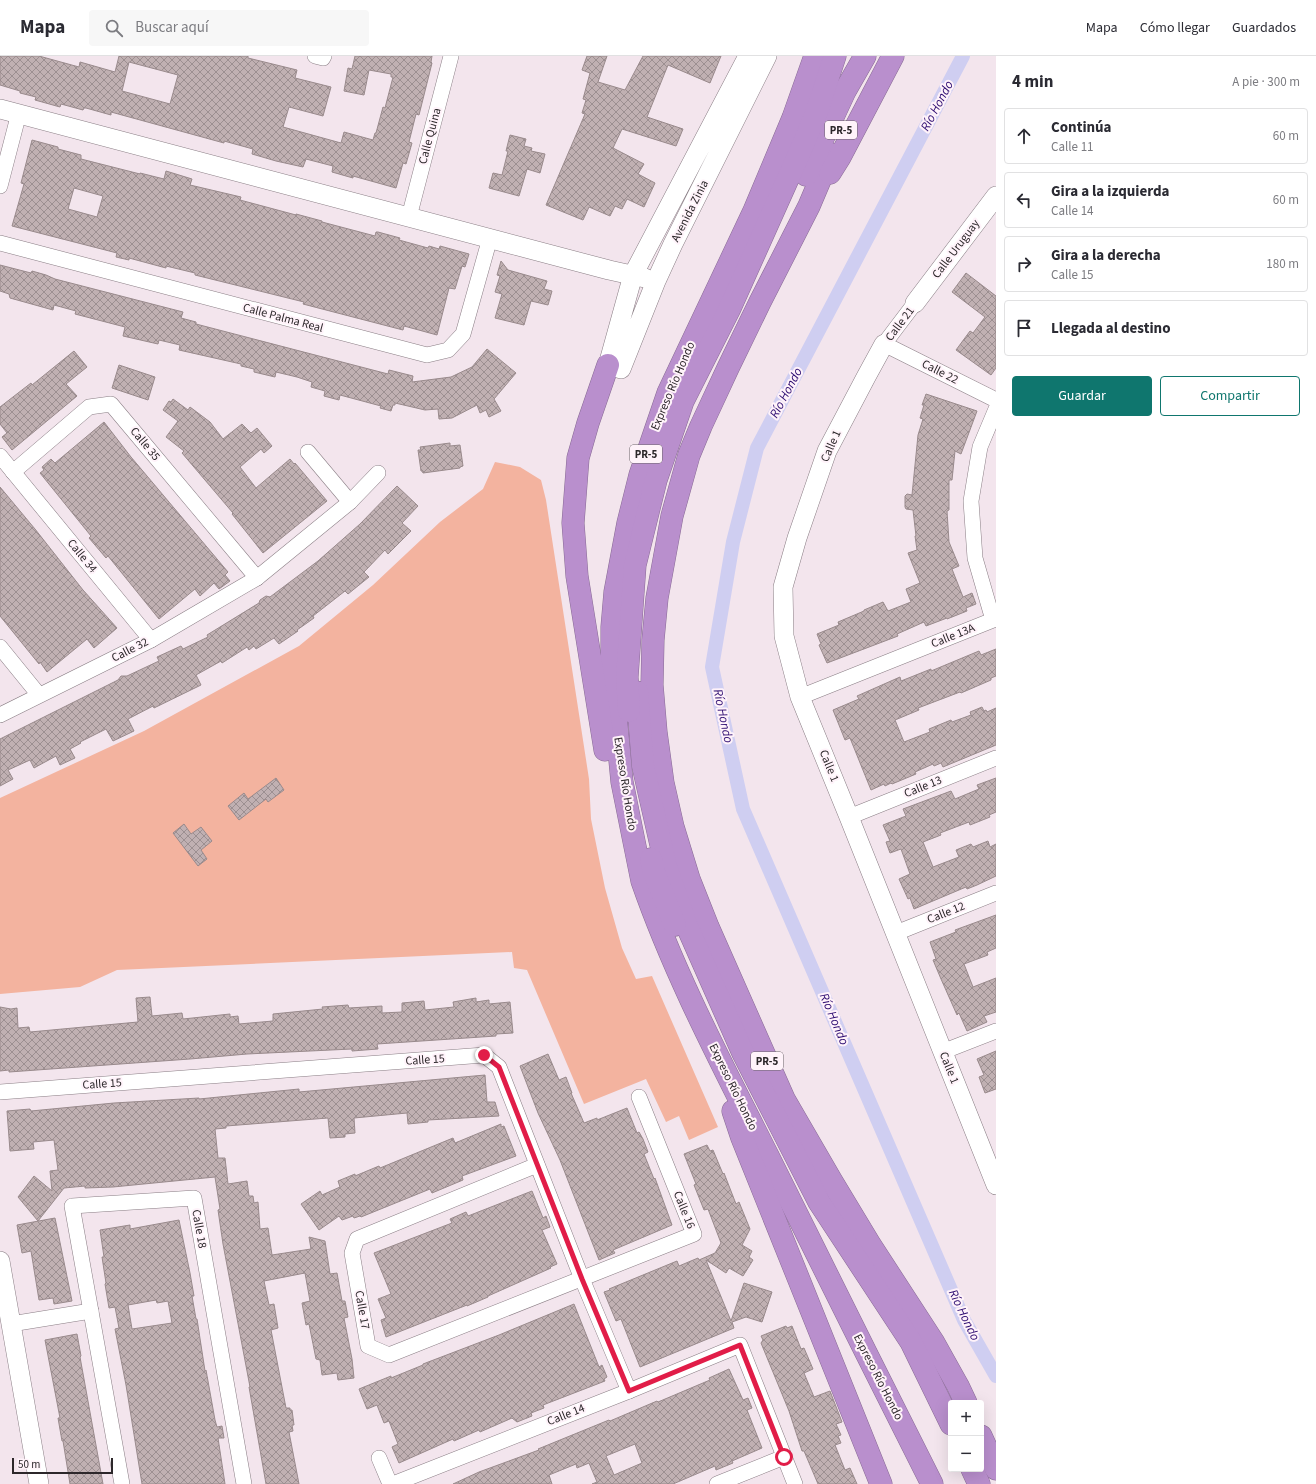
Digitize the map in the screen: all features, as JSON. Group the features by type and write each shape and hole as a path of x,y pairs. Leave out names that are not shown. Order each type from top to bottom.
{"highway":[{"name":"Expreso Río Hondo","path":"815,56 794,118 754,211 668,394 640,475 628,523 615,592 612,627 612,677 622,782 642,881 676,967 714,1049 932,1484"},
{"path":"816,114 835,56"},
{"path":"844,56 816,114 730,308 683,401 656,480 635,565 627,677 630,753 638,809 654,872 676,928 728,1047 917,1434 935,1484"},
{"path":"845,91 858,56"},
{"path":"865,56 845,91 695,407 654,522 636,677 643,766 666,867 692,938 743,1053 819,1202 911,1342 948,1418"},
{"name":"PR-5","path":"877,56 843,124 809,206 734,355 689,455 672,516 657,598 653,640 652,685 656,732 663,783 673,827 689,878 711,934 784,1099 796,1122 850,1212 934,1343 965,1400"},
{"path":"809,206 840,157 892,56"},
{"path":"615,367 588,423 578,458 573,523 574,543 577,576 614,801 626,850 642,881"},
{"path":"714,1049 742,1138 881,1484"},
{"path":"984,1443 996,1469"},
{"path":"973,1472 979,1484"}],"street":[{"path":"315,56 323,58 324,56"},
{"name":"Calle Quina","path":"409,216 451,56"},
{"name":"Avenida Zinia","path":"615,367 633,275 748,56"},
{"name":"Avenida Zinia","path":"615,367 676,237 767,56"},
{"path":"0,109 656,281"},
{"path":"0,186 19,114"},
{"name":"Calle Uruguay","path":"915,303 996,196"},
{"name":"Calle Palma Real","path":"0,243 427,356 448,350 463,334 490,238"},
{"name":"Calle 21","path":"884,344 915,303"},
{"name":"Calle 22","path":"884,344 996,400"},
{"name":"Calle 1","path":"884,344 827,452 797,538 783,587 784,636 800,697 896,933 942,1052 994,1177"},
{"name":"Calle 35","path":"13,472 89,407 111,404 257,578"},
{"name":"Calle 13A","path":"800,697 994,620 975,558 972,501 980,447 996,409"},
{"path":"308,452 350,502"},
{"name":"Calle 34","path":"0,456 151,640"},
{"name":"Calle 32","path":"0,715 151,640 257,578 350,502 378,473"},
{"path":"0,647 39,695"},
{"name":"Calle 13","path":"849,816 996,758"},
{"name":"Calle 12","path":"896,933 996,893"},
{"path":"942,1052 996,1031"},
{"name":"Calle 15","path":"0,1092 484,1055 499,1067 582,1279 629,1391"},
{"name":"Calle 16","path":"582,1279 694,1234 638,1097"},
{"name":"Calle 17","path":"538,1165 357,1239 352,1253 368,1346 389,1355 582,1279"},
{"name":"Calle 18","path":"122,1484 72,1206 194,1198 244,1484"},
{"path":"0,1261 39,1484"},
{"path":"11,1324 91,1311"},
{"name":"Calle 14","path":"391,1484 629,1391 740,1345 784,1457"},
{"path":"717,1484 784,1457 795,1484"},
{"path":"379,1458 391,1484"}],"shaded area":[{"path":"495,462 520,467 541,480 546,500 589,779 591,819 605,888 622,948 636,979 652,976 718,1127 689,1140 679,1116 666,1122 646,1079 584,1104 527,970 514,968 512,952 117,970 80,987 0,994 0,798 144,731 299,646 373,585 440,522 483,489"}],"building":[{"path":"0,56 39,56 79,67 80,62 115,72 119,56 248,56 248,58 297,70 295,78 331,87 323,116 289,107 283,127 341,143 344,132 373,140 383,107 385,108 393,77 391,77 391,74 369,70 364,95 344,91 348,68 352,69 355,56 432,56 432,63 419,115 416,114 409,142 412,143 406,164 403,163 396,188 353,176 353,178 332,172 333,166 306,159 303,167 252,154 253,149 224,141 224,143 111,112 111,115 86,108 83,110 61,104 60,107 35,100 36,97 20,93 20,91 0,85","holes":["129,62 178,75 170,104 122,91"]},
{"path":"587,56 607,56 598,82 625,90 643,56 721,56 710,83 668,65 647,117 683,129 676,146 622,129 613,148 644,164 638,174 655,183 644,207 627,199 622,209 615,206 610,216 589,207 583,220 546,205 585,114 582,113 586,100 583,99 590,73 582,70"},
{"path":"510,135 526,139 524,146 532,148 531,151 545,154 540,173 527,169 519,196 489,188 493,173 502,175"},
{"path":"32,140 81,155 81,159 140,174 164,179 166,171 192,179 190,185 241,197 240,200 375,236 376,232 378,232 400,238 399,240 428,248 429,246 439,249 440,246 469,254 465,267 462,266 455,289 449,288 437,335 404,326 403,330 303,304 304,302 195,275 195,273 166,266 166,268 129,258 129,260 116,257 117,253 12,226 24,184 21,183","holes":["74,188 103,196 97,217 68,209"]},
{"path":"501,261 508,270 547,281 544,289 552,291 548,305 531,301 524,325 495,318 502,294 495,292 500,276 497,275"},
{"path":"0,265 31,273 32,271 55,279 183,312 181,318 196,322 196,324 388,374 389,370 413,376 412,382 451,377 472,367 487,349 516,373 494,399 501,411 489,417 486,410 480,413 477,405 452,418 439,419 438,409 425,410 395,403 391,411 380,408 381,406 340,395 339,400 324,396 325,391 311,387 312,382 297,377 276,372 275,377 254,372 254,369 241,366 241,364 179,350 180,345 159,340 158,344 123,336 125,327 75,314 76,311 54,305 53,310 10,298 9,294 0,291"},
{"path":"966,273 996,296 996,368 991,375 956,350 970,331 973,333 985,317 952,292"},
{"path":"74,351 87,367 66,384 77,396 12,450 2,437 7,433 0,424 0,407 31,383 32,385"},
{"path":"119,365 155,377 148,400 112,388"},
{"path":"926,394 977,411 961,454 955,451 952,480 949,480 949,510 947,511 949,542 959,566 952,569 963,597 972,593 976,604 966,608 967,611 947,619 926,626 924,622 897,634 898,636 827,663 819,645 821,644 817,634 839,625 838,622 883,602 888,611 911,602 906,589 920,583 908,553 917,550 913,510 906,509 905,496 907,494 912,495 918,435 923,419 920,418 924,405 922,405"},
{"path":"173,399 188,410 190,407 210,422 223,439 242,424 251,433 257,428 272,446 264,453 261,449 240,467 256,488 290,459 327,501 263,553 232,514 233,513 182,453 184,451 166,437 178,421 163,410 169,401 171,402"},
{"path":"104,422 131,457 228,572 225,575 230,581 219,589 214,583 200,596 195,589 159,619 108,556 106,558 89,538 91,536 40,473 44,470 42,467 51,459 55,463"},
{"path":"450,443 450,446 460,445 463,466 460,468 423,473 421,471 418,450 421,450 420,447"},
{"path":"397,486 418,506 402,523 411,531 388,554 385,550 364,572 369,577 348,594 345,591 313,616 314,618 297,630 298,631 279,644 274,638 256,649 254,646 249,650 247,647 222,663 221,661 196,675 201,685 154,708 153,706 128,719 134,731 113,741 106,729 80,742 81,743 70,749 75,758 60,765 56,756 34,768 30,760 8,770 13,779 0,786 0,739 118,680 121,676 127,676 159,661 157,657 181,646 183,649 208,637 207,635 259,603 260,600 266,596 270,597 318,561 360,524"},
{"path":"0,487 83,590 117,628 94,648 87,639 47,672 0,616"},
{"path":"996,649 996,676 991,678 991,680 961,693 960,692 918,708 919,710 895,720 904,742 930,732 929,729 951,720 952,722 971,715 970,712 982,707 984,711 986,710 987,712 996,708 996,745 943,767 941,763 934,766 933,764 915,772 916,774 892,784 891,783 885,786 884,784 871,790 850,738 845,740 833,710 859,699 857,696 900,677 901,681 931,669 931,671 979,651 981,655"},
{"path":"276,778 284,790 268,802 266,799 239,820 228,806 244,793 248,799"},
{"path":"996,778 996,812 989,815 990,817 970,825 969,822 940,833 941,835 923,842 933,867 959,857 956,850 971,844 973,847 988,841 990,847 996,844 996,876 977,885 967,889 966,887 914,909 910,898 908,899 899,879 910,874 901,849 890,853 886,842 890,841 883,825 906,816 903,809 951,791 955,799 979,789 977,785"},
{"path":"184,824 191,834 201,827 212,841 201,850 207,859 198,866 173,833"},
{"path":"996,915 996,948 987,952 988,955 964,964 973,987 996,978 996,1012 984,1016 987,1022 967,1031 959,1013 957,1015 933,960 936,959 930,942 956,932 955,930"},
{"path":"150,997 152,1016 182,1013 183,1019 230,1014 230,1017 238,1016 239,1024 273,1021 273,1014 323,1009 322,1007 348,1005 349,1008 382,1006 382,1013 402,1012 402,1003 424,1001 425,1010 454,1007 453,1002 476,998 476,1002 489,1000 489,1004 510,1002 513,1033 496,1034 496,1036 377,1044 378,1049 352,1051 352,1049 247,1054 9,1072 9,1070 0,1071 0,1007 11,1009 17,1008 18,1028 29,1027 30,1032 138,1022 136,998"},
{"path":"996,1051 996,1089 985,1093 979,1077 984,1075 977,1059"},
{"path":"548,1054 559,1080 566,1077 584,1123 597,1118 597,1120 627,1108 637,1133 639,1132 648,1152 644,1154 654,1179 655,1178 672,1225 613,1250 615,1253 599,1260 560,1160 538,1113 520,1066"},
{"path":"485,1075 487,1102 495,1102 499,1116 428,1120 428,1122 408,1124 407,1113 354,1118 355,1133 345,1134 345,1137 330,1138 328,1118 226,1126 226,1128 215,1129 218,1158 225,1158 228,1184 247,1181 249,1196 253,1196 254,1203 258,1202 260,1229 268,1228 272,1255 311,1249 309,1237 325,1241 330,1274 337,1273 342,1301 345,1301 348,1317 344,1318 354,1378 338,1380 337,1373 322,1375 320,1360 316,1359 309,1324 306,1325 302,1303 310,1301 305,1273 264,1281 269,1305 274,1304 278,1328 271,1330 286,1408 290,1408 290,1410 292,1410 294,1425 292,1425 293,1431 289,1432 299,1484 266,1484 250,1387 223,1244 215,1177 113,1187 85,1188 85,1186 64,1188 38,1221 18,1197 34,1176 52,1191 50,1171 58,1170 54,1140 33,1142 34,1149 10,1151 7,1111 30,1109 31,1111 114,1103 199,1099 299,1089 299,1092"},
{"path":"501,1124 501,1127 504,1126 516,1156 462,1176 463,1180 432,1193 430,1189 361,1217 354,1218 353,1216 342,1220 339,1216 319,1230 301,1204 320,1191 322,1195 340,1187 338,1181 355,1174 355,1176 379,1166 380,1168 453,1138 455,1143"},
{"path":"707,1145 710,1151 713,1150 736,1204 739,1202 750,1229 742,1245 752,1251 749,1257 753,1260 743,1276 729,1268 726,1273 706,1260 731,1321 744,1283 772,1292 762,1322 746,1317 732,1322 734,1328 640,1367 621,1319 616,1321 604,1292 677,1261 679,1266 715,1253 721,1243 708,1209 704,1210 694,1185 696,1184 684,1154"},
{"path":"532,1191 543,1218 546,1216 550,1227 542,1230 557,1264 467,1306 386,1337 381,1320 386,1318 378,1299 391,1294 374,1253 452,1223 450,1219 466,1212 468,1216"},
{"path":"55,1218 72,1301 54,1304 53,1298 39,1300 31,1251 22,1253 17,1225"},
{"path":"179,1220 190,1273 194,1296 192,1296 215,1420 217,1427 222,1426 224,1438 218,1438 225,1484 142,1484 126,1385 115,1329 119,1328 115,1307 109,1308 105,1284 102,1257 104,1257 100,1230 130,1225 130,1229","holes":["156,1300 157,1303 168,1301 172,1323 132,1329 128,1305"]},
{"path":"574,1304 599,1367 602,1365 607,1377 604,1379 605,1381 543,1405 544,1408 531,1413 532,1416 517,1422 512,1418 480,1432 479,1430 454,1441 453,1439 399,1463 392,1447 398,1444 389,1421 384,1423 377,1405 367,1409 359,1389 391,1376 391,1378"},
{"path":"786,1326 787,1328 792,1326 801,1349 804,1348 813,1369 804,1373 814,1397 830,1391 842,1422 836,1424 841,1435 838,1436 841,1443 835,1445 845,1470 850,1468 857,1484 818,1484 804,1451 802,1451 789,1411 761,1343 763,1340 761,1336"},
{"path":"77,1334 103,1484 70,1484 58,1418 60,1418 45,1340"},
{"path":"729,1369 743,1400 748,1398 752,1408 747,1410 762,1448 732,1461 733,1463 716,1470 715,1466 673,1484 592,1484 597,1482 589,1463 577,1468 576,1464 549,1475 552,1484 453,1484 479,1472 539,1450 538,1449 609,1420 610,1421 657,1401 658,1402 710,1380 709,1378","holes":["635,1444 642,1463 614,1475 606,1456"]}],"waterway":[{"name":"Río Hondo","path":"963,56 757,448 733,542 712,667 743,809 964,1320 996,1376"}],"route":[{"path":"484,1055 499,1067 582,1279 629,1391 740,1345 784,1457"}]}
